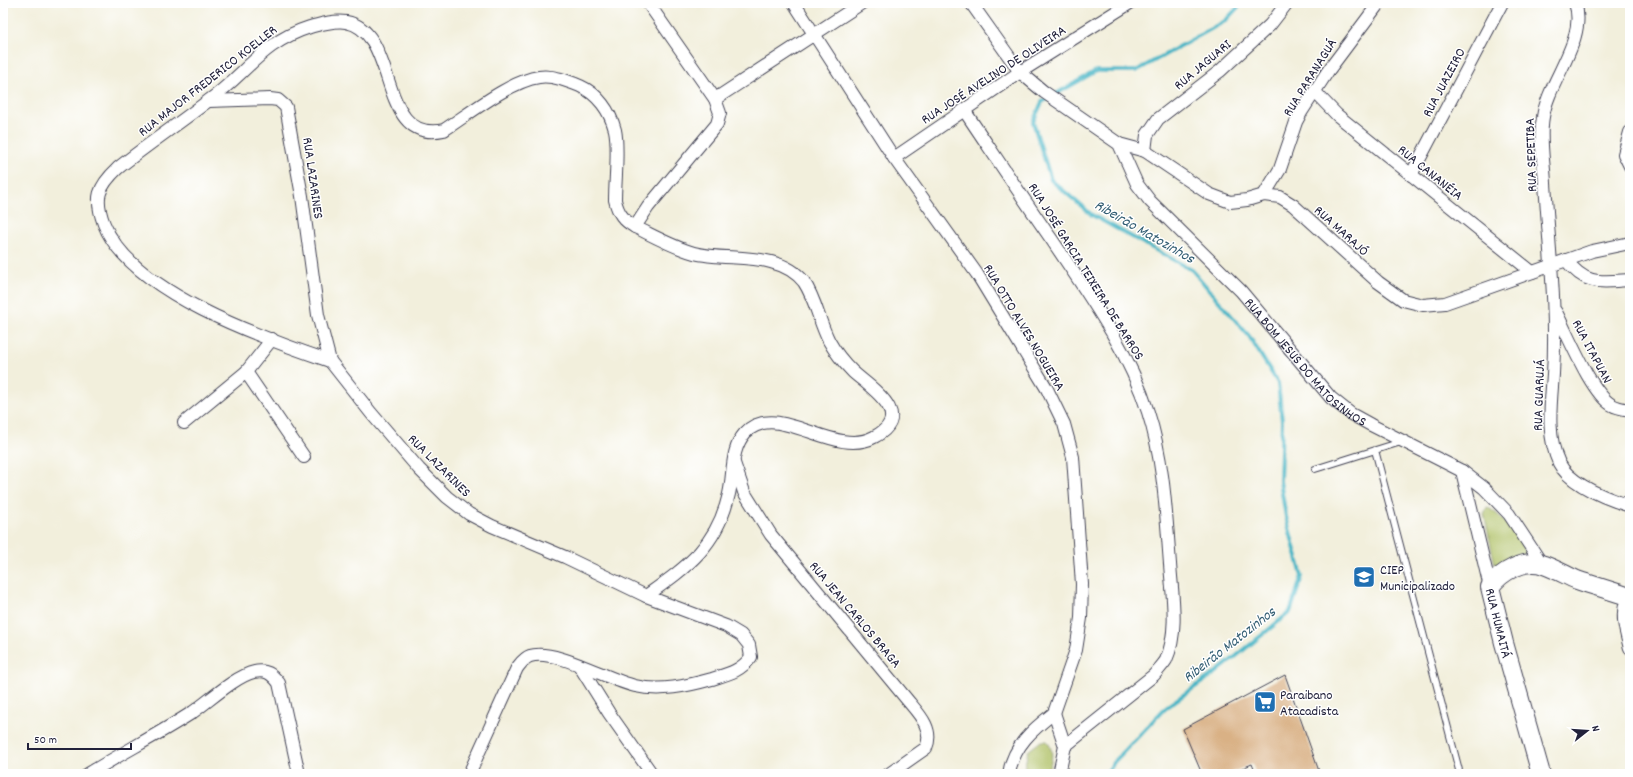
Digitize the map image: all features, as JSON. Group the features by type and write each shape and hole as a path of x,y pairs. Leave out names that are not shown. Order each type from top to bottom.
{"main road":[{"path":"1490,587 1504,572 1529,564 1542,564 1571,577 1629,597"},
{"name":"RUA HUMAITÁ","path":"1490,587 1541,774"}],"street":[{"path":"635,227 648,206 717,124 720,113 715,99 648,3"},
{"name":"RUA OTTO ALVES NOGUEIRA","path":"794,3 894,158 977,274 1047,388 1064,424 1073,457 1082,584 1082,618 1076,650 1054,713"},
{"path":"715,99 862,3"},
{"path":"971,3 1020,72 1044,92 1119,144"},
{"name":"RUA JOSÉ AVELINO DE OLIVEIRA","path":"894,158 1020,72 1130,3"},
{"name":"RUA JAGUARI","path":"1144,151 1147,135 1158,119 1220,71 1270,25 1287,3"},
{"name":"RUA PARANAGUÁ","path":"1264,195 1280,168 1296,122 1328,71 1379,3"},
{"name":"RUA JUAZEIRO","path":"1411,175 1502,3"},
{"name":"RUA SEPETIBA","path":"1550,266 1542,118 1548,98 1575,37 1578,18 1575,3"},
{"name":"RUA MAJOR FREDERICO KOELLER","path":"330,360 272,339 200,310 126,259 113,242 100,214 98,200 101,188 107,178 154,140 209,101 272,44 297,31 318,25 346,22 356,26 371,40 380,58 396,101 403,115 413,126 422,131 434,132 444,130 504,91 523,82 540,77 568,81 585,88 597,97 609,113 615,131 615,200 618,210 624,220 635,227 694,252 722,258 761,260 779,264 793,271 804,283 813,299 824,332 832,347 852,371 880,395 890,409 891,417 889,425 882,432 871,439 858,442 841,442 786,423 770,423 757,426 746,433 738,444 733,460 730,493 721,520 710,542 678,573 646,596"},
{"name":"RUA CANANÉIA","path":"1315,92 1336,114 1532,272"},
{"name":"RUA LAZARINES","path":"209,101 270,99 278,100 286,107 302,196 318,315 330,360 371,413 419,469 453,501 470,514 492,526 566,557 646,596 726,626 741,635 748,645 750,657 746,664 736,671 679,687 657,689 635,686 610,678 579,664 542,655 531,656 524,660 517,668 493,724 469,774"},
{"name":"RUA JOSÉ GARCIA TEIXEIRA DE BARROS","path":"964,110 1076,276 1117,342 1135,376 1148,413 1158,452 1167,527 1173,614 1172,642 1165,661 1154,675 1065,746"},
{"path":"1630,132 1624,154 1630,166"},
{"name":"RUA MARAJÓ","path":"1119,144 1144,151 1210,194 1230,202 1247,200 1264,195 1280,197 1293,205 1378,282 1403,300 1423,305 1444,303 1592,251 1630,243"},
{"name":"RUA BOM JESUS DO MATOSINHOS","path":"1119,144 1137,184 1150,201 1241,291 1331,398 1351,414 1405,440 1462,471 1484,488 1509,514 1542,564"},
{"path":"1566,260 1576,272 1585,278 1611,281 1630,280"},
{"name":"RUA GUARUJÁ","path":"1550,266 1555,310 1550,423 1555,452 1560,465 1572,479 1594,492 1630,506"},
{"name":"RUA ITAPUAN","path":"1555,310 1587,375 1599,395 1612,406 1630,410"},
{"path":"184,423 246,372 272,339"},
{"path":"246,372 304,457"},
{"name":"RUA JEAN CARLOS BRAGA","path":"733,460 744,492 771,535 910,702 926,726 929,734 926,748 889,774"},
{"name":"RUA HUMAITÁ","path":"1462,471 1490,587"},
{"path":"1629,597 1624,605 1623,616 1630,648"},
{"path":"579,664 609,713 652,774"},
{"path":"88,774 194,711 240,678 253,672 265,671 273,675 279,683 299,774"},
{"path":"1009,774 1011,761 1023,740 1036,726 1054,713 1065,746 1059,774"}],"lane":[{"path":"1315,469 1405,440"},
{"path":"1375,450 1460,774"}],"green space":[{"path":"1487,507 1506,522 1521,542 1529,556 1510,563 1495,565 1484,514"},
{"path":"1041,741 1047,741 1050,745 1052,754 1050,765 1046,774 1023,774 1028,751"}],"building":[{"name":"Paraibano Atacadista","path":"1285,675 1320,774 1256,774 1252,764 1228,774 1202,774 1183,729"}],"waterway":[{"name":"Ribeirão Matozinhos","path":"1106,774 1114,762 1166,707 1218,671 1290,612 1302,576 1286,517 1280,481 1282,421 1278,383 1249,336 1192,270 1092,215 1051,180 1033,122 1042,102 1096,71 1136,71 1225,21 1242,3"}],"place":[{"name":"CIEP Municipalizado","path":"1364,577"},
{"name":"Paraibano Atacadista","path":"1265,702"}]}
